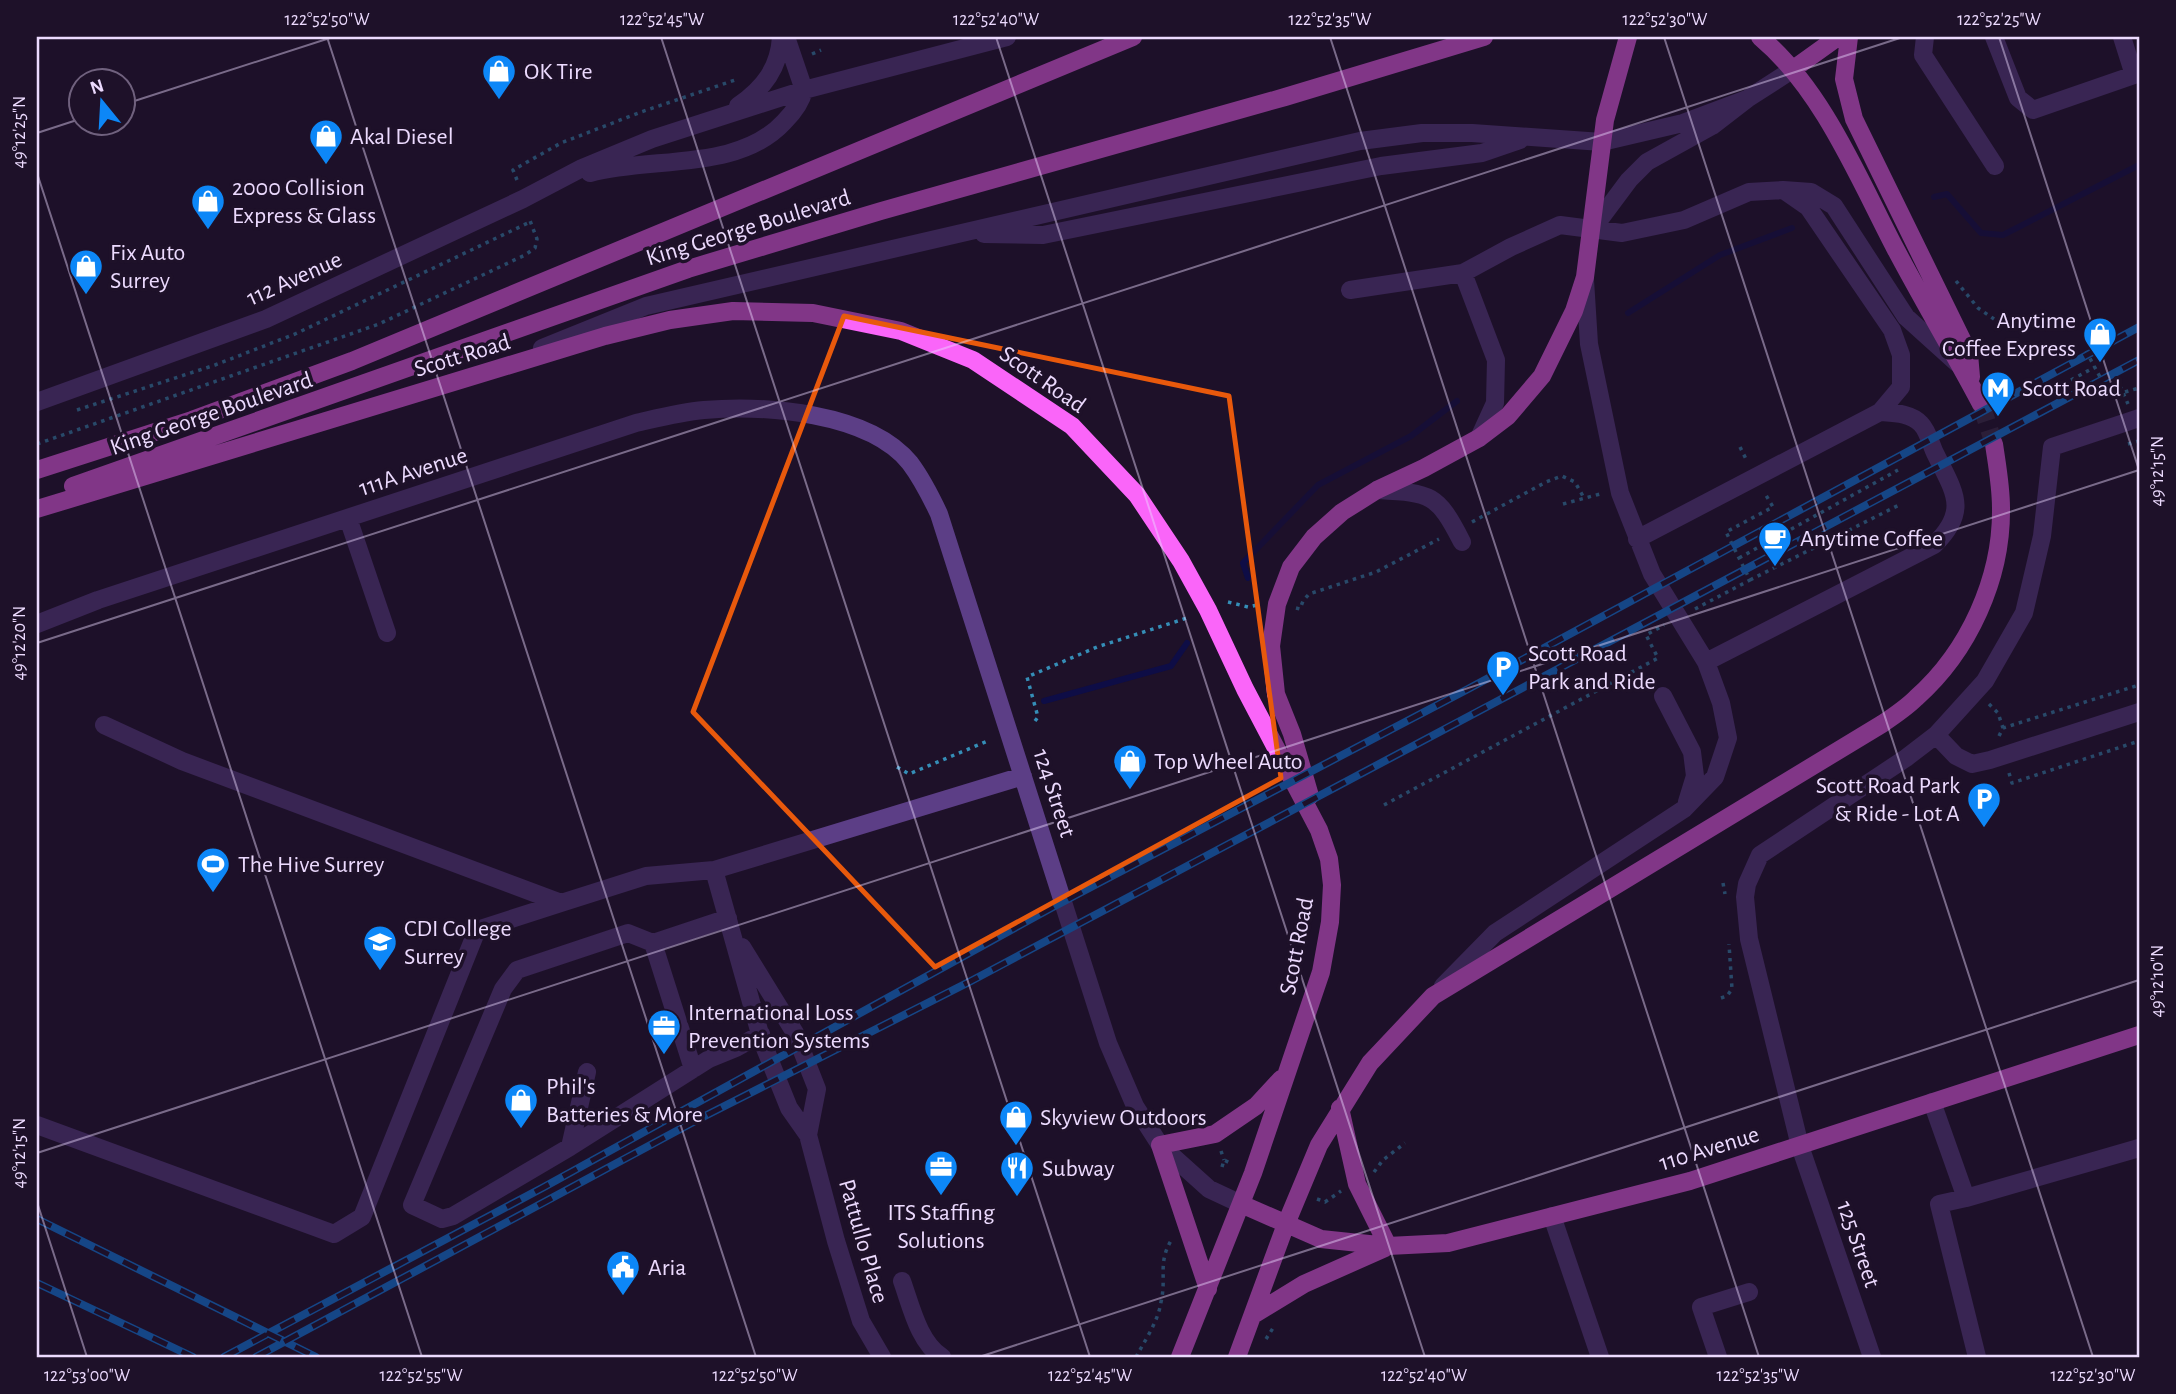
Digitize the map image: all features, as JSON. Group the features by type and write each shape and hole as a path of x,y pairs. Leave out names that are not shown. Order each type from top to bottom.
{"main road":[{"name":"King George Boulevard","path":"37,470 192,420 352,361 1133,37"},
{"name":"King George Boulevard","path":"37,499 688,269 1484,37"},
{"path":"1319,830 1292,734 1276,694 1271,646 1277,604 1291,566 1314,537 1342,512 1377,490 1479,438 1508,416 1542,376 1574,311 1585,277 1608,106 1628,37"},
{"path":"1760,37 1792,70 1811,96 1852,165 1977,396 1969,354 1854,119 1843,79 1849,37"},
{"path":"1792,70 1838,37"},
{"name":"Scott Road","path":"37,509 605,336 670,320 733,311 813,313 901,331 973,360 1072,426 1137,495 1181,561 1319,830 1329,859 1330,922 1321,972 1241,1204 1180,1357"},
{"path":"1237,1357 1286,1224 1319,1145 1370,1063 1433,996 1882,724 1917,698 1942,671 1962,644 1981,607 1993,572 2001,510 1994,444"},
{"name":"110 Avenue","path":"1241,1204 1321,1239 1388,1247 1448,1243 1690,1181 2139,1035"},
{"path":"1208,1289 1160,1145 1215,1134 1256,1106 1286,1073"},
{"path":"1253,1315 1304,1284 1388,1247 1357,1184 1340,1108"}],"street":[{"path":"784,37 804,90"},
{"path":"724,115 756,93 770,77 784,37"},
{"name":"112 Avenue","path":"37,402 266,319 626,148 804,90 1007,37"},
{"path":"1925,37 1923,55 1995,166"},
{"path":"1994,37 2018,98 2033,110 2134,75 2122,37"},
{"path":"1591,231 1629,180 1647,162 1712,126 1746,99 1792,70"},
{"name":"112 Avenue","path":"563,180 620,166 723,155 743,150 765,139 780,127 798,105 804,90"},
{"path":"451,385 646,306 1360,141 1422,133 1472,133 1602,142 1683,123 1746,99"},
{"path":"960,233 1043,236 1381,166 1482,153 1526,137"},
{"path":"1637,539 1880,412 1900,387 1901,355 1892,330 1808,207 1783,190"},
{"path":"1350,290 1463,273 1560,225 1622,233 1684,220 1749,192 1811,192 1834,206 1906,317 1962,368"},
{"path":"1463,273 1496,360 1495,402 1479,438"},
{"path":"1433,996 1495,933 1684,809 1715,777 1728,738 1721,703 1706,662 1652,575 1620,493 1589,344 1585,277"},
{"name":"111A Avenue","path":"37,624 98,600 636,423 704,410 763,410 812,415"},
{"path":"1706,662 1934,545 1949,531 1957,510 1954,493 1921,424 1900,413 1880,412"},
{"name":"125 Street","path":"1872,1357 1800,1146 1749,939 1745,897 1747,884 1760,855 1906,758 1936,735 1985,681 2024,613 2042,536 2052,447 2134,412"},
{"name":"124 Street","path":"812,415 862,429 887,444 909,461 926,487 939,514 1108,1043 1135,1106 1160,1145 1209,1189 1241,1204"},
{"path":"1377,490 1416,492 1433,498 1443,507 1462,542"},
{"path":"348,518 387,633"},
{"path":"1663,696 1692,752 1695,776 1684,809"},
{"path":"1936,735 1956,756 1972,764 2139,712"},
{"path":"104,725 182,761 561,903"},
{"path":"37,1125 334,1234 362,1217 477,930 646,876 714,870 1023,776"},
{"name":"Pattullo Place","path":"714,870 761,1034 789,1108 808,1135 836,1241 861,1321 882,1357"},
{"path":"729,922 653,943 628,933 517,970 503,989 412,1205 442,1219 453,1216 570,1147 693,1069 761,1034"},
{"name":"Pattullo Place","path":"729,922 795,1033 817,1089 808,1135"},
{"path":"653,943 693,1069"},
{"path":"570,1147 587,1072"},
{"path":"1932,1102 1966,1198"},
{"path":"1978,1357 1939,1204 2139,1148"},
{"path":"1552,1216 1600,1357"},
{"path":"902,1282 920,1329 936,1353 942,1357"},
{"path":"1718,1357 1701,1307 1749,1292"}],"path":[{"path":"517,180 513,170 561,143 641,112 746,77"},
{"path":"37,444 379,324 535,248 537,239 529,219"},
{"path":"2086,351 2107,390 2119,384 2134,412"},
{"path":"2071,380 2095,367"},
{"path":"2125,393 2139,388"},
{"path":"2127,444 2139,441"},
{"path":"1740,447 1746,459"},
{"path":"1739,558 1898,470"},
{"path":"1470,523 1562,476 1575,482 1584,498"},
{"path":"1749,578 1726,532 1773,507 1763,490"},
{"path":"1563,504 1605,493"},
{"path":"1384,805 1658,658 1646,635 1749,578 1900,503"},
{"path":"1294,607 1300,609 1309,594 1376,572 1444,536"},
{"path":"1228,602 1248,607 1258,604"},
{"path":"1035,721 1038,717 1027,677 1097,647 1187,618"},
{"path":"1997,740 2003,728 2139,685"},
{"path":"1982,711 1990,703 2003,728"},
{"path":"897,767 909,774 990,740"},
{"path":"2010,774 2012,783 2139,741"},
{"path":"1721,998 1727,996 1732,989 1728,934"},
{"path":"1370,1178 1383,1160 1405,1143"},
{"path":"1222,1167 1224,1160 1230,1163"},
{"path":"1320,1207 1344,1189"},
{"path":"1315,1198 1325,1202"},
{"path":"1136,1357 1158,1315 1162,1300 1163,1253 1175,1236"}],"highlighted area":[{"path":"844,316 1229,396 1281,778 935,967 693,712"}],"waterway":[{"path":"1934,197 1947,194 1981,233 2003,235 2139,165"},
{"path":"1628,313 1720,255 1792,228"},
{"path":"1248,578 1243,563 1318,485 1411,436 1457,401"},
{"path":"1044,701 1171,666 1187,643"}],"tunnel":[{"path":"1981,404 1994,444"}],"railway":[{"path":"224,1357 544,1187 1051,908 1468,689 2139,327"},
{"path":"256,1357 697,1120 971,981 2139,360"},
{"path":"37,1219 316,1357"},
{"path":"37,1283 193,1357"}],"place":[{"name":"OK Tire","path":"499,101"},
{"name":"Akal Diesel","path":"326,166"},
{"name":"2000 Collision Express & Glass","path":"208,231"},
{"name":"Fix Auto Surrey","path":"86,296"},
{"name":"Anytime Coffee Express","path":"2100,364"},
{"name":"Scott Road","path":"1998,418"},
{"name":"Anytime Coffee","path":"1775,568"},
{"name":"Scott Road Park and Ride","path":"1503,697"},
{"name":"Top Wheel Auto","path":"1130,791"},
{"name":"Scott Road Park & Ride - Lot A","path":"1984,829"},
{"name":"The Hive Surrey","path":"213,894"},
{"name":"CDI College Surrey","path":"380,972"},
{"name":"International Loss Prevention Systems","path":"664,1056"},
{"name":"Phil's Batteries & More","path":"521,1130"},
{"name":"Skyview Outdoors","path":"1016,1147"},
{"name":"ITS Staffing Solutions","path":"941,1197"},
{"name":"Subway","path":"1017,1198"},
{"name":"Aria","path":"623,1297"}]}
